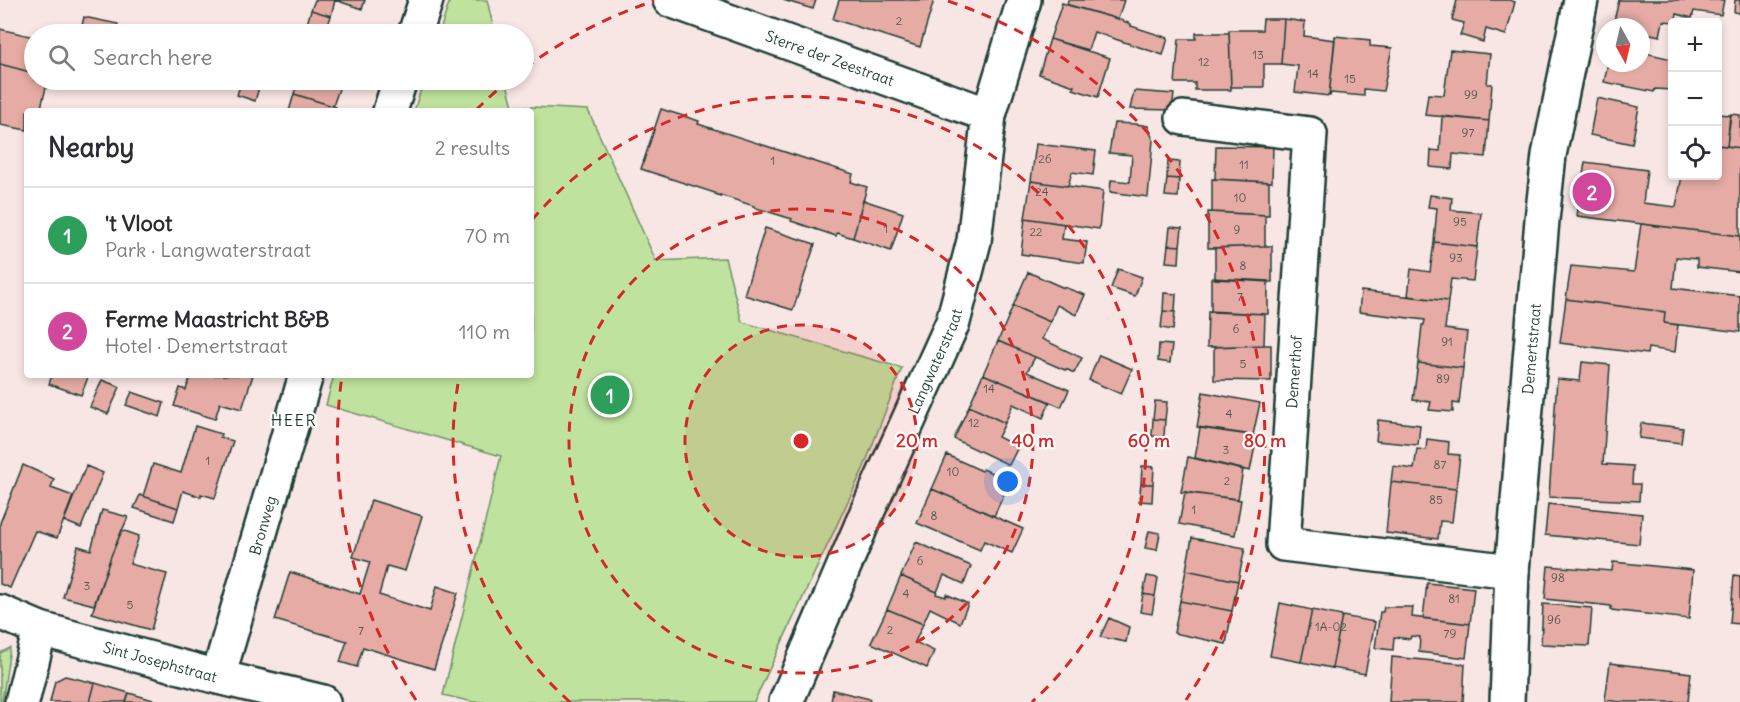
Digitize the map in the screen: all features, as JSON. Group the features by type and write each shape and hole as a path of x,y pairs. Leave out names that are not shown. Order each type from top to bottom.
{"street":[{"path":"418,24 426,0"},
{"name":"Sterre der Zeestraat","path":"670,0 990,115"},
{"name":"Langwaterstraat","path":"786,702 868,510 953,322 974,241 990,115 1023,0"},
{"name":"Demertstraat","path":"1507,702 1512,571 1542,220 1548,166 1581,0"},
{"path":"391,108 397,90"},
{"name":"Demerthof","path":"1183,118 1310,134 1283,544 1512,571"},
{"name":"Bronweg","path":"218,677 305,378"},
{"name":"Sint Josephstraat","path":"0,612 40,629 218,677 323,702"},
{"path":"22,702 40,629"}],"green space":[{"path":"450,0 487,0 493,24 442,24"},
{"path":"421,90 509,90 513,106 588,110 656,261 725,258 742,322 902,368 864,467 754,702 473,702 443,695 501,456 326,405 333,378 534,378 534,108 415,108"},
{"path":"10,648 2,702 0,702 0,653"}],"building":[{"path":"315,0 335,0 331,16 311,10"},
{"path":"335,0 365,0 362,9"},
{"path":"783,0 816,0 813,9"},
{"path":"839,0 934,0 920,47 833,19"},
{"path":"1068,0 1124,0 1118,19 1067,5"},
{"path":"1457,0 1515,2 1506,35 1486,29 1483,42 1460,35 1464,23 1452,20"},
{"path":"1619,0 1724,0 1721,15 1694,11 1692,18 1677,14 1676,18 1668,18 1668,21 1663,21 1660,36 1650,34 1650,18 1615,18"},
{"path":"1735,0 1740,0 1740,13 1734,12"},
{"path":"1062,3 1118,19 1131,26 1168,38 1163,55 1094,32 1088,50 1050,39"},
{"path":"311,10 331,16 328,24 307,24"},
{"path":"84,17 118,24 82,24"},
{"path":"1263,19 1284,19 1281,64 1264,64 1264,87 1231,87 1229,30 1262,30"},
{"path":"1284,19 1305,22 1304,36 1335,40 1329,96 1295,92 1298,66 1281,64"},
{"path":"0,29 24,35 24,70 0,64"},
{"path":"1196,33 1229,33 1231,90 1195,90 1195,83 1175,83 1179,39 1196,39"},
{"path":"1335,36 1370,40 1370,46 1392,48 1383,91 1364,89 1364,96 1331,93 1329,96"},
{"path":"1050,39 1110,58 1098,97 1039,74"},
{"path":"1450,50 1490,54 1487,84 1492,84 1489,121 1425,115 1428,94 1444,95"},
{"path":"1650,54 1668,58 1668,90 1655,89 1654,92 1604,82 1606,72 1650,72"},
{"path":"0,64 24,70 24,90 45,90 41,108 24,108 24,129 0,125"},
{"path":"239,90 258,90 255,101 237,95"},
{"path":"295,90 339,90 333,106 294,94"},
{"path":"1134,91 1174,94 1172,110 1130,109"},
{"path":"294,94 336,107 336,108 290,108"},
{"path":"1597,98 1639,107 1632,144 1590,135"},
{"path":"661,109 699,121 698,124 853,174 851,182 867,187 853,238 837,233 836,236 641,169"},
{"path":"1722,114 1730,115 1727,146 1722,145"},
{"path":"1731,114 1740,115 1740,148 1727,146"},
{"path":"1442,116 1489,121 1486,157 1453,154 1452,169 1430,167 1431,150 1440,151"},
{"path":"1114,123 1148,126 1153,140 1148,197 1110,192 1111,180 1130,182 1132,155 1109,153"},
{"path":"1036,144 1096,151 1093,175 1072,172 1068,186 1031,181"},
{"path":"1216,146 1273,147 1272,182 1215,179"},
{"path":"1722,146 1740,148 1740,236 1577,216 1585,162 1647,170 1643,203 1676,207 1681,180 1722,180"},
{"path":"1168,161 1180,162 1179,179 1167,178"},
{"path":"1167,178 1179,179 1178,197 1165,196"},
{"path":"1212,179 1269,182 1269,215 1212,212"},
{"path":"1031,181 1103,191 1099,229 1025,218"},
{"path":"1430,195 1452,198 1451,210 1481,213 1477,247 1434,242 1437,208 1428,207"},
{"path":"863,200 903,213 891,251 853,238"},
{"path":"1208,212 1265,215 1265,246 1208,248"},
{"path":"1025,218 1064,224 1062,239 1087,242 1084,263 1021,254"},
{"path":"1641,224 1740,236 1740,272 1697,267 1697,259 1676,257 1673,288 1740,296 1740,332 1664,323 1665,312 1566,299 1571,266 1634,272"},
{"path":"1170,227 1182,228 1180,246 1168,245"},
{"path":"765,228 815,244 793,310 744,295"},
{"path":"1434,242 1477,247 1473,281 1451,279 1448,301 1408,296 1411,269 1430,272"},
{"path":"1168,245 1180,246 1179,263 1166,262"},
{"path":"1272,246 1272,282 1215,279 1215,248"},
{"path":"1118,269 1142,277 1135,296 1111,288"},
{"path":"1028,272 1085,295 1076,315 1057,305 1050,322 1013,306"},
{"path":"1211,278 1268,281 1268,314 1211,312"},
{"path":"1361,291 1448,301 1445,329 1467,332 1463,368 1418,363 1422,325 1425,320 1359,312"},
{"path":"1164,293 1176,294 1175,312 1163,311"},
{"path":"1566,299 1665,312 1664,323 1678,325 1675,352 1648,348 1647,354 1560,343"},
{"path":"1013,306 1050,322 1042,339 1082,358 1074,373 998,341"},
{"path":"1163,311 1175,312 1173,330 1161,328"},
{"path":"1208,311 1265,314 1264,345 1207,347"},
{"path":"998,341 1035,357 1027,372 1069,390 1061,407 983,374"},
{"path":"1159,344 1172,345 1170,363 1158,361"},
{"path":"1271,345 1271,381 1214,380 1214,347"},
{"path":"1099,355 1132,369 1121,394 1089,380"},
{"path":"1582,362 1610,365 1603,464 1633,466 1632,484 1640,484 1639,501 1549,497 1557,379 1580,381"},
{"path":"1418,363 1463,368 1459,404 1453,403 1453,412 1429,410 1431,402 1413,400"},
{"path":"983,374 1050,402 1043,418 1013,404 1005,423 969,406"},
{"path":"51,378 88,378 81,395 49,384"},
{"path":"190,378 252,378 242,409 220,403 215,419 174,406 180,388 186,390"},
{"path":"102,380 120,387 108,414 90,407"},
{"path":"132,392 164,403 160,417 126,405"},
{"path":"1203,392 1260,403 1253,435 1197,427"},
{"path":"1155,401 1167,402 1165,420 1153,419"},
{"path":"969,406 1005,423 998,437 1018,447 1009,465 954,439"},
{"path":"1153,419 1165,420 1164,437 1152,436"},
{"path":"1378,420 1420,425 1418,445 1376,441"},
{"path":"1641,423 1683,428 1681,443 1639,438"},
{"path":"195,426 221,434 220,437 233,441 215,498 201,494 201,497 183,491 178,508 143,496 153,464 181,473"},
{"path":"1200,428 1257,436 1250,471 1195,458"},
{"path":"1427,439 1449,442 1448,454 1460,455 1456,489 1391,482 1393,466 1414,469 1417,449 1426,450"},
{"path":"947,455 1010,481 994,516 932,489"},
{"path":"1188,457 1243,470 1238,499 1181,492"},
{"path":"23,465 54,479 51,488 73,496 57,538 35,531 10,588 0,584 0,523"},
{"path":"86,466 103,473 81,528 64,521"},
{"path":"1142,466 1154,467 1153,484 1141,484"},
{"path":"1391,482 1456,489 1452,522 1440,521 1438,539 1386,533"},
{"path":"1141,484 1153,484 1152,502 1139,501"},
{"path":"932,489 1023,529 1012,553 984,541 980,550 917,523"},
{"path":"1185,492 1241,500 1235,535 1179,524"},
{"path":"140,495 178,508 174,521 134,508"},
{"path":"371,500 422,516 405,571 387,566 379,595 430,611 437,586 458,593 434,669 363,647 357,667 340,662 347,641 275,620 290,572 360,594 370,562 353,557"},
{"path":"1548,504 1642,514 1639,544 1545,535"},
{"path":"102,510 128,517 111,556 94,605 63,597 78,546 91,550"},
{"path":"122,530 139,536 130,564 167,574 151,630 92,613"},
{"path":"1149,531 1160,533 1157,550 1145,548"},
{"path":"1192,538 1245,548 1238,581 1186,570"},
{"path":"916,542 971,566 964,584 944,575 937,592 901,576"},
{"path":"1613,562 1693,570 1689,619 1611,610 1611,606 1545,599 1548,566 1612,571"},
{"path":"1186,570 1238,581 1232,611 1180,601"},
{"path":"1734,575 1740,576 1740,624 1730,623"},
{"path":"901,576 937,592 936,594 946,597 946,594 968,604 960,623 930,608 923,624 887,609"},
{"path":"1147,576 1158,578 1155,596 1143,594"},
{"path":"1427,583 1474,588 1470,624 1423,618"},
{"path":"1143,594 1155,596 1152,614 1140,612"},
{"path":"1180,601 1232,611 1226,644 1174,633"},
{"path":"1280,603 1312,610 1301,662 1270,656"},
{"path":"1543,604 1592,608 1589,646 1541,644"},
{"path":"1384,607 1413,607 1412,617 1470,624 1466,658 1419,652 1420,637 1411,636 1410,639 1394,637 1393,650 1375,648 1380,612 1383,612"},
{"path":"887,609 923,624 915,642 934,651 927,668 871,643"},
{"path":"1312,610 1342,616 1332,668 1301,662"},
{"path":"1342,616 1375,622 1365,674 1332,668"},
{"path":"1109,618 1129,627 1126,642 1100,637"},
{"path":"1392,657 1465,664 1463,702 1389,702"},
{"path":"1610,663 1691,673 1688,702 1605,700"},
{"path":"65,676 95,683 90,702 50,702 55,681"},
{"path":"95,683 129,693 126,702 90,702"},
{"path":"833,690 870,699 869,702 831,702"},
{"path":"129,693 160,702 126,702"}],"place":[{"name":"Ferme Maastricht B&B","path":"1592,192"},
{"name":"'t Vloot","path":"610,395"}],"district":[{"name":"HEER","path":"294,420"}]}
